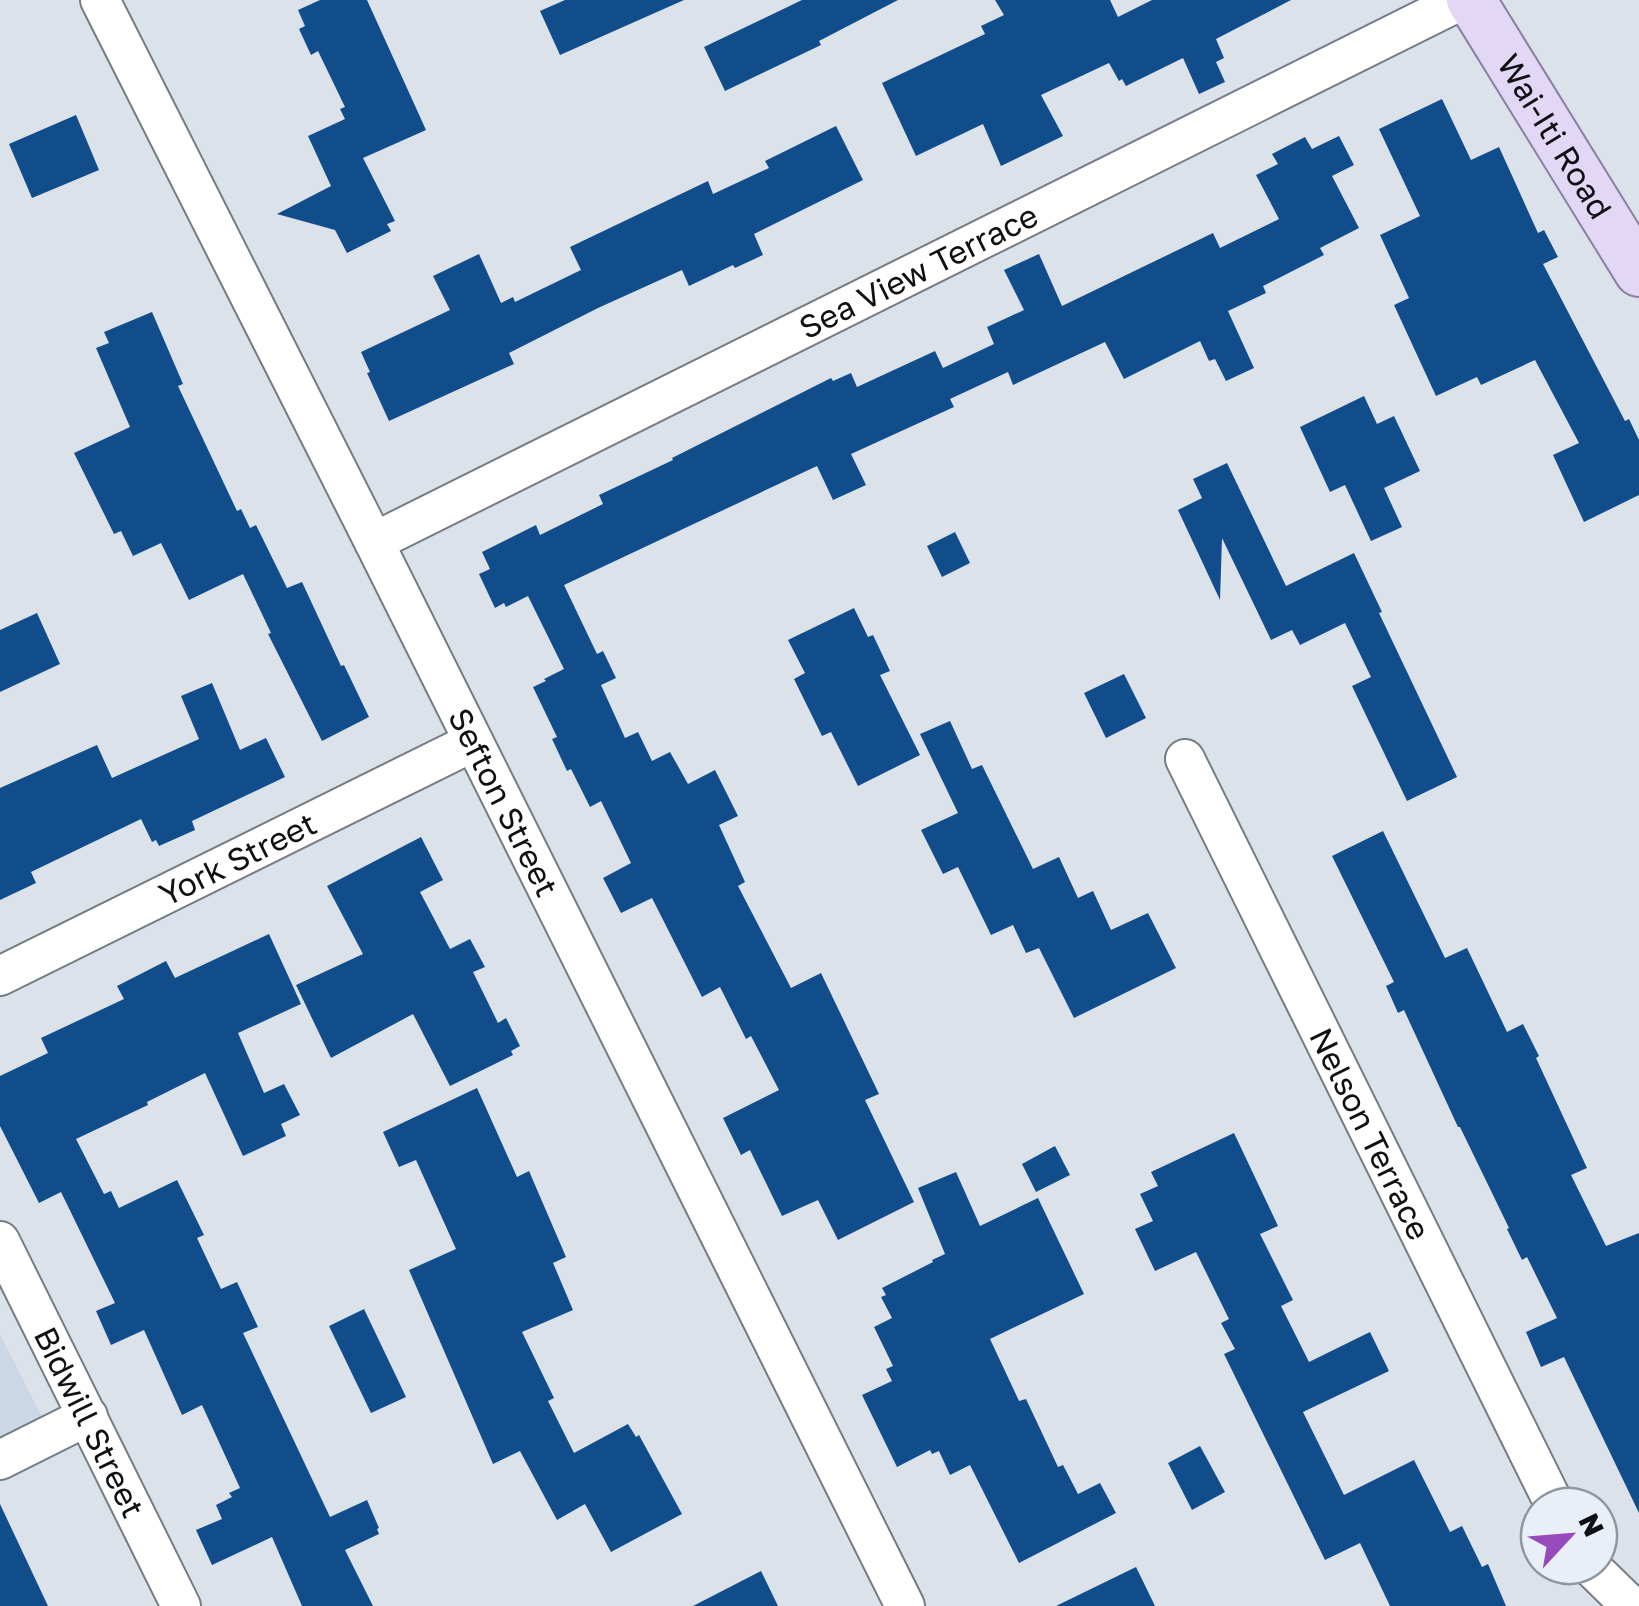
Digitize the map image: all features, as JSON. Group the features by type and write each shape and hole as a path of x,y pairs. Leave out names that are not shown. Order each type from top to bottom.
{"main road":[{"name":"Wai-Iti Road","path":"1471,0 1639,272"}],"street":[{"name":"Sefton Street","path":"100,0 905,1606"},
{"name":"Sea View Terrace","path":"374,542 1462,0"},
{"name":"York Street","path":"0,976 473,742"},
{"name":"Nelson Terrace","path":"1185,759 1545,1486"},
{"name":"Bidwill Street","path":"0,1240 181,1606"},
{"path":"0,1460 88,1416"},
{"path":"1610,1586 1631,1606"}],"shaded area":[{"path":"0,1334 59,1451 0,1480"}],"building":[{"path":"320,0 367,0 426,130 363,158 395,221 387,224 391,231 347,253 335,230 277,214 331,186 308,136 345,119 340,109 345,107 318,51 311,55 299,29 305,26 298,10"},
{"path":"565,0 684,0 560,55 540,11"},
{"path":"802,0 898,0 819,41 821,45 725,91 704,47"},
{"path":"995,0 1110,0 1118,17 1152,0 1291,0 1216,39 1224,58 1216,62 1225,82 1199,94 1183,58 1126,86 1109,63 1041,95 1063,136 1001,166 983,124 916,156 882,83 985,34 981,26 1004,15"},
{"path":"1442,99 1471,160 1499,147 1538,233 1544,230 1558,257 1543,264 1625,421 1629,419 1639,440 1639,495 1584,522 1553,455 1579,443 1535,360 1481,385 1477,377 1436,396 1394,305 1409,298 1380,235 1420,216 1379,129"},
{"path":"76,115 99,170 32,198 9,144"},
{"path":"836,126 863,180 754,234 763,255 689,286 682,270 509,353 514,364 389,421 361,352 450,310 433,276 479,254 501,303 513,297 515,302 581,270 570,247 708,181 713,194 769,168 765,161"},
{"path":"1339,136 1354,165 1332,176 1359,228 1320,248 1324,255 1263,286 1266,293 1228,311 1254,368 1226,381 1215,359 1209,361 1200,341 1124,379 1105,342 1013,385 1008,372 950,399 954,407 851,454 866,485 833,500 817,466 564,585 597,654 603,651 616,678 601,685 625,738 638,732 652,761 670,752 688,784 715,770 738,816 719,825 745,882 738,886 791,988 821,973 879,1094 865,1100 914,1202 838,1240 818,1200 782,1216 750,1150 741,1155 723,1118 779,1090 751,1036 746,1039 720,987 702,997 652,898 621,913 603,878 631,863 601,801 590,807 571,769 567,771 552,739 557,737 533,687 564,669 528,596 495,608 479,574 490,569 482,552 536,525 540,535 603,504 599,495 831,378 833,381 851,373 857,387 935,351 943,368 994,344 987,327 1024,310 1004,270 1039,254 1062,306 1213,233 1220,248 1279,219 1256,175 1278,164 1272,154 1305,137 1312,149"},
{"path":"152,312 183,384 178,386 237,511 241,509 250,528 256,525 287,588 302,582 369,717 322,741 268,634 271,633 243,574 189,600 161,543 133,556 121,531 114,534 74,453 130,427 96,348 109,343 104,332"},
{"path":"1364,396 1377,424 1394,416 1420,471 1384,488 1402,527 1371,541 1345,485 1330,492 1300,427"},
{"path":"1227,463 1286,586 1354,553 1457,777 1407,801 1352,686 1371,677 1345,623 1300,645 1292,630 1271,640 1222,538 1220,600 1178,510 1202,498 1193,479"},
{"path":"955,532 970,563 942,577 927,546"},
{"path":"854,608 868,637 873,635 890,671 880,675 920,755 858,786 831,732 822,736 794,679 805,673 788,640"},
{"path":"37,613 60,664 0,692 0,630"},
{"path":"1124,674 1146,718 1106,738 1084,693"},
{"path":"212,683 240,750 266,738 285,777 192,821 195,830 159,846 156,840 152,842 141,819 31,872 36,883 0,900 0,788 97,745 112,778 199,739 181,696"},
{"path":"950,721 972,769 982,765 1033,869 1059,857 1078,898 1093,891 1111,930 1148,913 1176,968 1074,1018 1039,948 1026,953 1013,925 991,935 958,867 943,874 921,830 958,813 920,734"},
{"path":"1383,831 1445,958 1467,948 1507,1032 1523,1024 1587,1168 1571,1175 1606,1246 1639,1233 1639,1513 1564,1357 1541,1367 1526,1332 1557,1318 1527,1257 1522,1260 1404,1010 1398,1013 1386,986 1394,982 1332,856"},
{"path":"421,837 443,880 420,892 450,949 470,939 485,967 473,972 498,1023 506,1018 520,1046 511,1051 513,1055 450,1086 413,1014 331,1058 296,985 363,954 327,886"},
{"path":"269,934 301,1004 238,1033 264,1093 284,1084 300,1115 281,1124 286,1136 243,1156 205,1073 76,1139 104,1194 111,1191 119,1208 177,1180 204,1235 197,1238 221,1289 237,1282 258,1327 243,1333 330,1517 367,1500 379,1534 345,1550 373,1606 302,1606 272,1537 212,1565 196,1530 222,1519 216,1505 240,1488 202,1405 182,1415 144,1330 111,1345 96,1311 115,1303 61,1192 39,1203 0,1126 0,1076 48,1053 41,1038 124,999 117,986 166,961 175,978"},
{"path":"477,1088 517,1177 529,1171 566,1257 553,1263 573,1310 522,1332 554,1398 548,1401 574,1453 628,1424 636,1437 639,1435 682,1514 611,1552 585,1504 557,1520 520,1451 493,1464 409,1270 456,1249 416,1160 399,1167 383,1132"},
{"path":"1234,1133 1278,1226 1260,1234 1293,1300 1281,1306 1309,1362 1370,1332 1389,1371 1303,1412 1344,1495 1414,1460 1450,1532 1462,1526 1482,1567 1488,1564 1506,1606 1390,1606 1360,1543 1325,1560 1224,1354 1235,1349 1221,1323 1229,1319 1196,1252 1155,1271 1135,1229 1153,1221 1140,1194 1158,1186 1151,1172"},
{"path":"1055,1146 1070,1175 1036,1192 1022,1164"},
{"path":"956,1172 980,1226 1038,1198 1084,1294 990,1339 1019,1401 1026,1399 1058,1467 1063,1465 1078,1494 1100,1483 1116,1513 1019,1563 970,1465 950,1475 939,1451 932,1454 930,1450 897,1467 862,1395 892,1381 886,1369 893,1366 874,1327 892,1318 881,1297 886,1295 882,1288 945,1254 918,1188"},
{"path":"364,1309 406,1397 371,1413 329,1326"},
{"path":"1200,1446 1225,1492 1192,1510 1168,1463"},
{"path":"0,1504 48,1606 0,1606"},
{"path":"1136,1567 1155,1606 1056,1606"},
{"path":"761,1571 778,1606 693,1606"}]}
